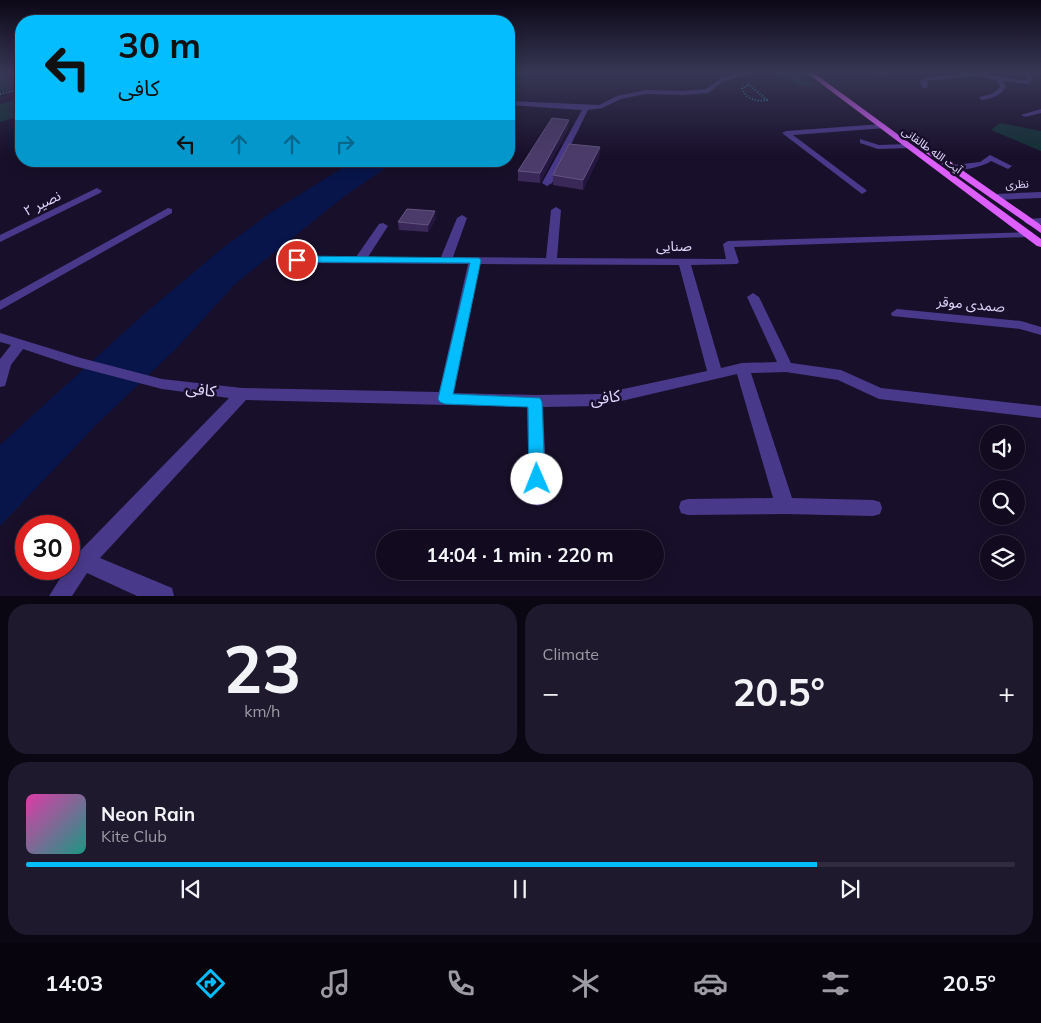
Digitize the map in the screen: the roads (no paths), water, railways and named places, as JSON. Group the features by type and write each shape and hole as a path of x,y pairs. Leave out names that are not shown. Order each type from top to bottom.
{"main road":[{"name":"آیت الله طالقانی","path":"848,101 1041,244"},
{"name":"آیت الله طالقانی","path":"859,101 1041,230"},
{"path":"1028,234 1041,234"}],"street":[{"path":"515,103 586,108 600,107 612,101"},
{"path":"547,184 586,108"},
{"path":"1025,115 1041,111"},
{"path":"862,191 786,133 882,126"},
{"path":"863,141 878,148 908,146"},
{"path":"953,168 982,164 990,158 1008,166"},
{"name":"نصیر ۲","path":"0,239 97,191"},
{"name":"نظری","path":"994,197 1041,195"},
{"path":"551,261 556,210"},
{"path":"0,306 168,211"},
{"path":"446,260 462,218"},
{"path":"1029,222 1041,221"},
{"path":"360,260 383,226"},
{"name":"صنایی","path":"297,260 733,262 728,244 1028,234"},
{"path":"445,399 476,260"},
{"path":"684,261 715,374"},
{"path":"753,297 786,367"},
{"name":"صمدی موقر","path":"897,313 1021,324 1041,331"},
{"name":"کافی","path":"0,337 79,362 162,384 242,394 535,402 600,400 742,368 786,367 841,375 879,393 1041,412"},
{"path":"0,382 4,364 20,343"},
{"path":"742,368 785,506"},
{"path":"59,596 84,561 242,394"},
{"path":"535,402 538,498"},
{"path":"688,507 785,506 873,508"},
{"path":"84,561 164,596"}]}
